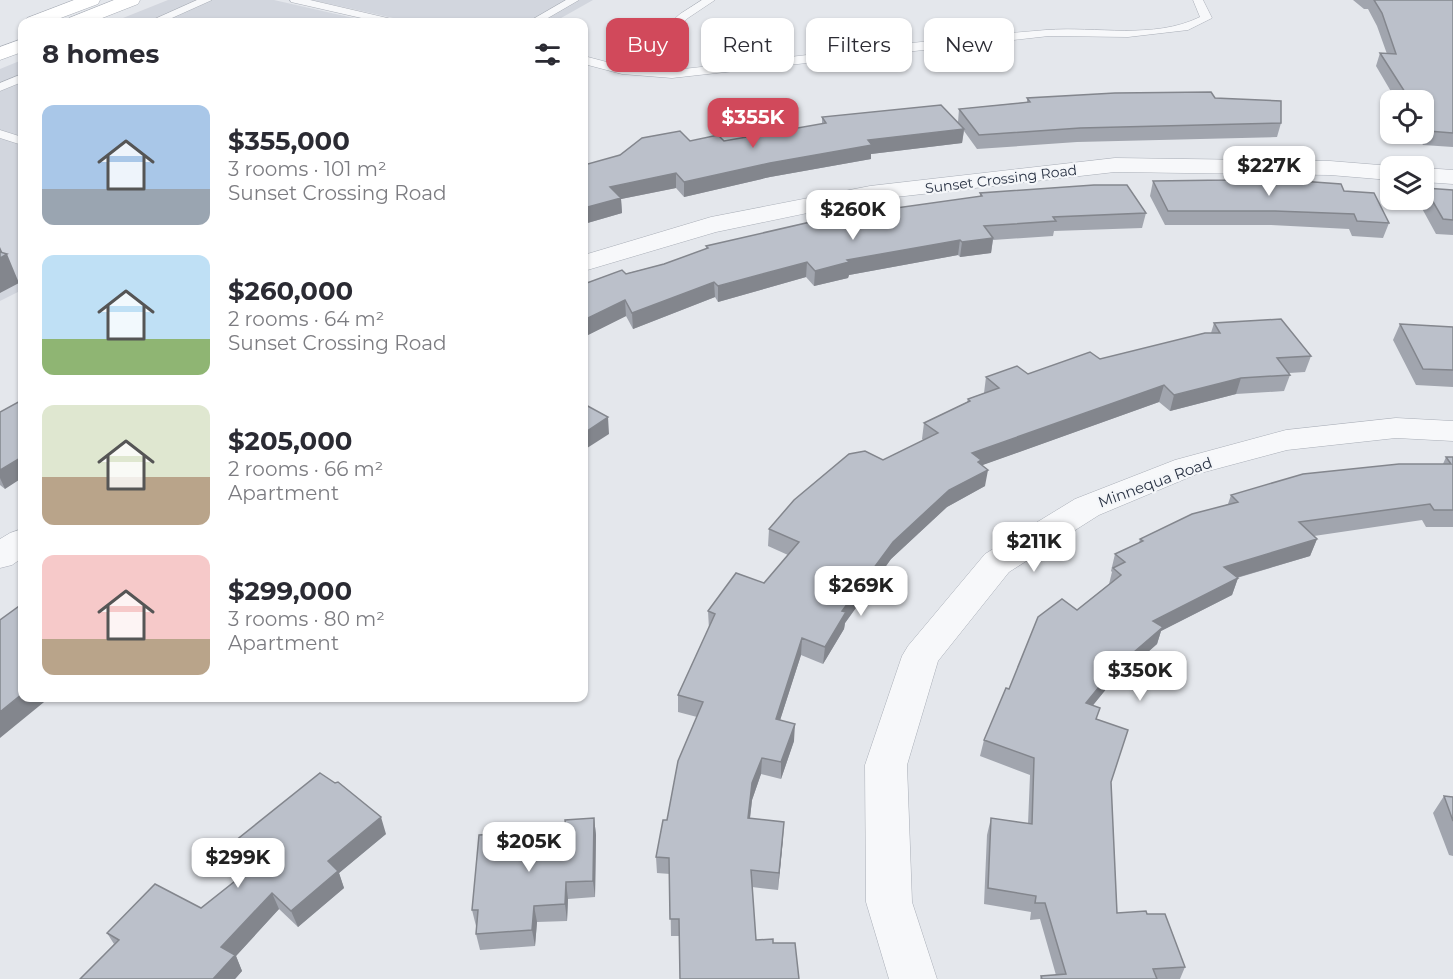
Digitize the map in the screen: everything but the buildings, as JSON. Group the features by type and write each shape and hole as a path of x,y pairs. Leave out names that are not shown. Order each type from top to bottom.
{"main road":[{"path":"44,18 91,0"},
{"path":"86,18 131,0"},
{"path":"0,36 18,29"},
{"path":"0,54 18,47"}],"street":[{"name":"Sunset Crossing Road","path":"588,262 711,225 870,194 1115,165 1330,168 1380,171"},
{"path":"1434,176 1453,177"},
{"name":"Minnequa Road","path":"913,979 889,902 886,765 921,656 998,563 1087,507 1186,467 1286,440 1396,429 1453,431"},
{"path":"0,556 18,544"}],"lane":[{"path":"164,18 207,0"},
{"path":"295,0 374,18"},
{"path":"541,18 574,0"},
{"path":"672,74 658,67 657,59 647,50 684,16 710,0"},
{"path":"588,61 622,70 672,74 1049,33 1128,34 1188,27 1206,18 1198,0"},
{"path":"0,87 18,80"},
{"path":"0,134 18,140"}],"shaded area":[{"path":"168,0 274,0 353,18 123,18"},
{"path":"312,0 593,0 561,18 393,18"},
{"path":"18,62 18,292 0,301 0,69"}]}
